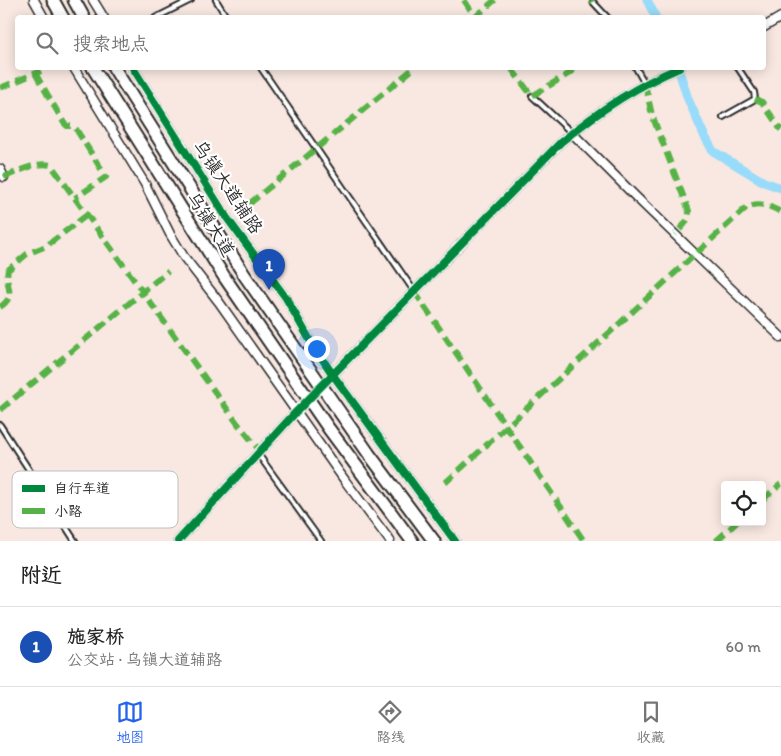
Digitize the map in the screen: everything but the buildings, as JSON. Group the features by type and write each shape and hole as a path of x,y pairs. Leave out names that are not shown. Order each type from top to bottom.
{"main road":[{"path":"53,0 61,15"},
{"path":"74,0 82,15"},
{"name":"乌镇大道","path":"94,70 200,241 309,400 412,541"},
{"name":"乌镇大道","path":"115,70 226,248 374,460 434,541"}],"street":[{"path":"93,0 102,15"},
{"path":"36,3 42,15"},
{"path":"766,25 781,18"},
{"path":"75,70 145,184 180,252 219,302 390,541"},
{"name":"乌镇大道辅路","path":"134,70 227,218 286,298 311,342 333,375 456,541"},
{"path":"178,541 296,412 572,133 585,122 644,84 674,70"},
{"path":"572,133 781,337"},
{"path":"0,169 2,178"}],"lane":[{"path":"161,15 191,0"},
{"path":"216,0 225,15"},
{"path":"593,2 605,15"},
{"path":"262,70 414,291"},
{"path":"637,70 644,84"},
{"path":"723,117 755,100 754,92 739,70"},
{"path":"532,96 572,133"},
{"path":"0,426 29,471"},
{"path":"258,454 321,541"},
{"path":"67,528 75,541"}],"waterway":[{"path":"647,0 654,15"},
{"path":"679,70 688,99 713,151 764,182 781,188"}],"marked path":[{"path":"464,0 474,15"},
{"path":"478,15 495,0"},
{"path":"249,204 412,70"},
{"path":"512,70 532,96 575,70"},
{"path":"0,88 41,71"},
{"path":"35,73 64,123 76,129 106,177 75,198"},
{"path":"645,84 652,115 689,211 683,227 675,234"},
{"path":"755,99 762,102 781,130"},
{"path":"4,177 39,164 51,165 238,424 261,452"},
{"path":"445,483 747,207 760,204 781,212"},
{"path":"0,307 5,303 9,295 8,270 27,254 46,246 87,215"},
{"path":"0,410 168,271"},
{"path":"414,291 584,541"},
{"path":"766,497 781,484"},
{"path":"716,541 733,526"}],"cycle path":[{"path":"134,70 227,218 286,298 311,342 333,375 455,541"},
{"path":"178,541 296,412 561,142 617,100 674,70"}],"place":[{"name":"施家桥","path":"269,290"}]}
